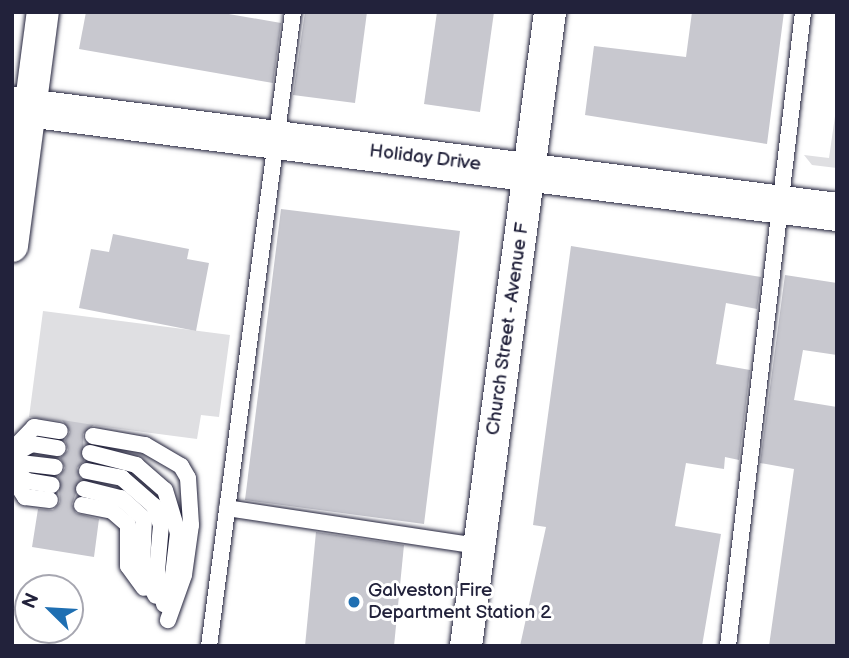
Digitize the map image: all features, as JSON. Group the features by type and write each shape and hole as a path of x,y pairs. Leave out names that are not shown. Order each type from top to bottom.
{"street":[{"path":"12,246 22,108 43,12"},
{"name":"Church Street - Avenue F","path":"466,646 550,12"},
{"name":"Holiday Drive","path":"22,108 837,212"}],"lane":[{"path":"209,646 274,139 293,12"},
{"path":"728,646 803,12"},
{"path":"12,452 34,427 60,431"},
{"path":"93,436 158,451 181,466 188,478 190,538 184,576 168,620"},
{"path":"12,452 32,444 58,448"},
{"path":"90,453 136,465 165,490 178,533 168,620"},
{"path":"12,462 55,467"},
{"path":"12,469 27,481 51,493 25,497 12,477"},
{"path":"87,471 122,478 154,506 161,525 157,571 168,620"},
{"path":"83,497 112,511 128,525 128,566 168,620"},
{"path":"227,508 479,546"}],"shaded area":[{"path":"837,102 837,168 812,165 804,155 829,158"},
{"path":"43,311 230,335 219,417 201,415 197,439 29,417"}],"building":[{"path":"86,12 217,12 281,23 273,83 79,49"},
{"path":"305,12 367,12 355,103 293,95"},
{"path":"437,12 494,12 480,112 424,104"},
{"path":"692,12 784,12 767,144 585,115 594,46 686,57"},
{"path":"281,209 460,231 424,524 245,500"},
{"path":"113,234 189,249 187,259 209,263 196,331 79,308 91,249 109,252"},
{"path":"571,246 761,277 757,309 726,303 716,364 750,370 739,460 725,457 724,469 686,463 675,526 721,534 702,646 520,646 546,527 533,525"},
{"path":"785,275 837,283 837,355 803,350 794,400 837,407 837,646 769,646 794,469 760,463"},
{"path":"62,420 94,425 83,434 84,461 77,468 81,479 72,504 76,513 99,519 94,557 32,547 38,509 53,510 60,502 58,477 65,468 60,458 68,450 65,440 70,432"},
{"name":"Galveston Fire Department Station 2","path":"316,532 404,545 394,646 305,646"}],"place":[{"name":"Galveston Fire Department Station 2","path":"354,602"}]}
